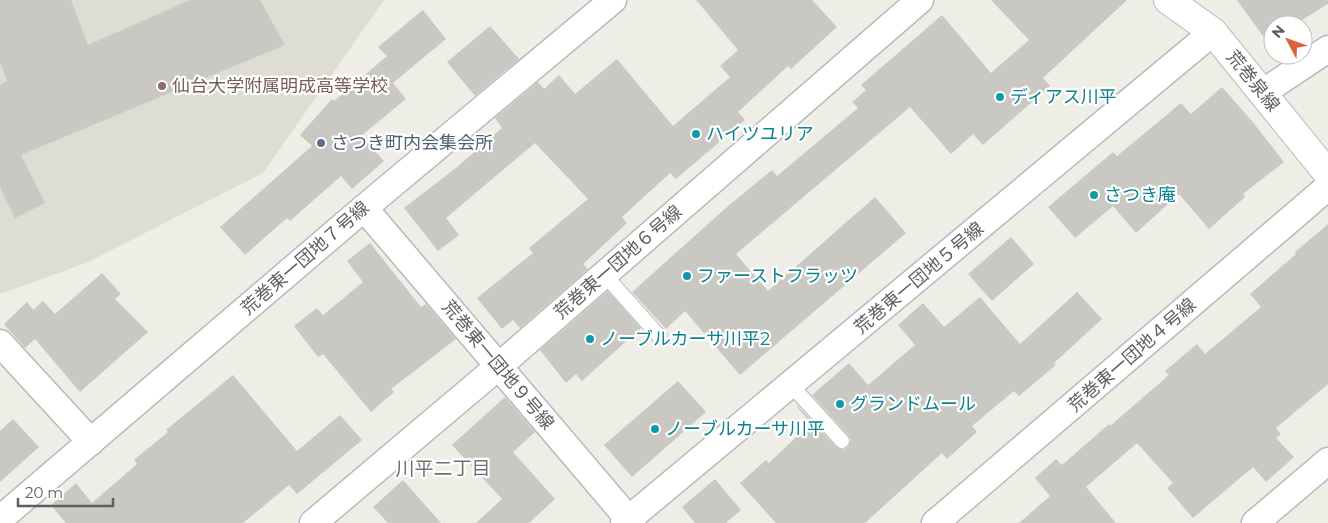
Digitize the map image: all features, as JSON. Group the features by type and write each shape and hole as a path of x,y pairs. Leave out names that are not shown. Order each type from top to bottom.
{"street":[{"name":"荒巻東一団地７号線","path":"0,519 364,208 613,0"},
{"name":"荒巻東一団地６号線","path":"313,523 498,366 920,0"},
{"name":"荒巻泉線","path":"1168,0 1213,32 1328,174"},
{"name":"荒巻東一団地５号線","path":"628,522 1213,32"},
{"path":"1262,93 1328,49"},
{"name":"荒巻東一団地４号線","path":"935,523 1328,187"},
{"name":"荒巻東一団地９号線","path":"364,208 628,522"},
{"path":"0,343 91,442"},
{"path":"1255,523 1328,461"}],"lane":[{"path":"604,274 660,338"},
{"path":"791,384 842,442"}],"shaded area":[{"name":"仙台大学附属明成高等学校","path":"0,0 384,0 263,173 86,263 0,294"}],"building":[{"path":"0,0 71,0 88,45 190,0 260,0 285,45 21,155 45,203 15,218 0,187 0,85 7,81 0,62"},
{"path":"696,0 812,0 837,27 791,69 788,66 738,112 745,120 676,179 670,173 622,217 627,223 583,264 588,269 520,328 513,320 502,329 477,298 533,253 529,248 588,199 535,143 446,218 459,235 438,251 404,208 457,167 502,128 495,118 538,82 544,89 559,75 575,94 617,59 673,126 730,77 720,66 738,50"},
{"path":"991,0 1127,0 1043,78 1050,86 983,145 973,134 951,154 910,107 736,254 768,291 875,197 906,233 740,375 685,311 666,329 632,292 727,207 772,170 777,176 858,108 852,102 866,90 861,85 942,15 991,73 1029,40"},
{"path":"1237,0 1328,0 1328,4 1310,15 1263,15 1263,36"},
{"path":"423,10 446,39 393,83 406,99 361,136 384,161 352,189 341,176 290,221 287,218 245,255 220,227 312,146 300,135 332,99 334,101 387,56 378,47"},
{"path":"490,26 519,59 475,96 447,62"},
{"path":"1222,87 1284,162 1243,194 1245,197 1209,229 1179,194 1136,233 1113,206 1075,238 1048,207 1113,152 1117,156 1181,103 1191,114"},
{"path":"1328,224 1328,384 1276,428 1281,434 1276,438 1294,457 1266,482 1253,467 1193,518 1167,488 1173,483 1137,443 1086,487 1116,523 1019,523 1050,496 1035,478 1056,459 1062,465 1109,424 1110,426 1169,375 1165,371 1197,344 1205,354 1261,307 1250,294"},
{"path":"1011,237 1034,264 992,301 968,274"},
{"path":"370,243 421,307 426,304 456,339 391,389 394,392 371,412 323,354 318,357 294,326 317,308 323,315 363,282 347,261"},
{"path":"102,273 121,294 115,299 148,332 80,392 35,339 25,348 4,324 27,302 33,310 43,301 55,314"},
{"name":"ノーブルカーサ川平2","path":"608,291 641,328 582,381 576,374 566,383 540,350"},
{"path":"1077,292 1102,319 1054,363 1056,365 1019,396 1014,391 972,426 977,432 947,459 942,453 865,523 776,523 740,483 766,460 769,463 811,423 798,406 836,447 843,450 848,447 851,440 848,435 812,395 849,363 868,385 915,345 898,325 923,303 944,327 980,297 1020,344"},
{"path":"233,375 297,451 340,415 362,440 297,494 289,485 243,523 66,523 51,505 76,483 92,503 137,464 134,460 168,432 166,430"},
{"name":"ノーブルカーサ川平","path":"678,381 706,412 632,477 604,445"},
{"path":"505,397 535,432 513,452 555,499 529,523 476,523 502,499 452,445"},
{"path":"13,419 39,447 0,482 0,431"},
{"path":"715,479 741,510 726,523 695,523 682,507"},
{"path":"403,480 441,523 388,523 373,507"}],"place":[{"name":"仙台大学附属明成高等学校","path":"162,86"},
{"name":"ディアス川平","path":"1000,97"},
{"name":"ハイツユリア","path":"696,134"},
{"name":"さつき町内会集会所","path":"321,143"},
{"name":"さつき庵","path":"1094,195"},
{"name":"ファーストフラッツ","path":"687,276"},
{"name":"ノーブルカーサ川平2","path":"590,339"},
{"name":"グランドムール","path":"840,404"},
{"name":"ノーブルカーサ川平","path":"655,429"}],"district":[{"name":"川平二丁目","path":"443,468"}]}
